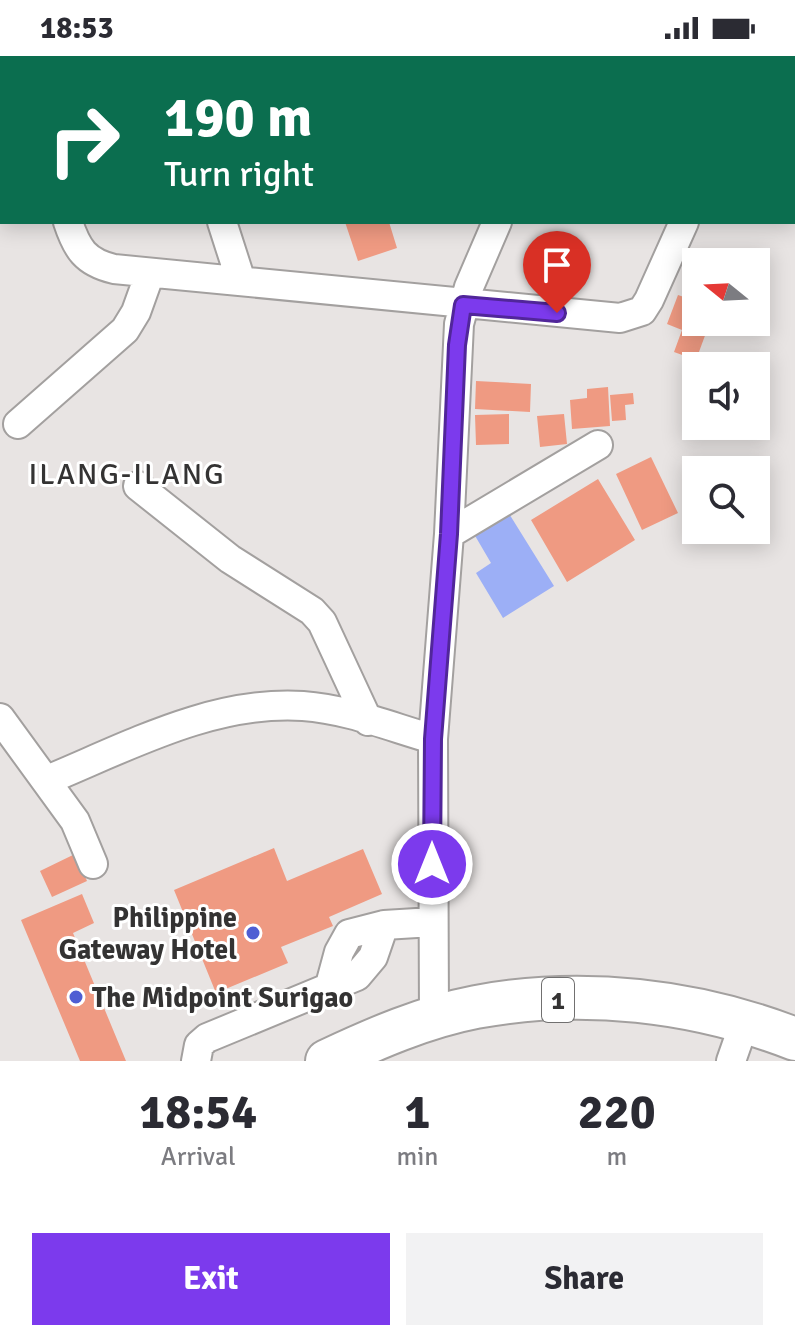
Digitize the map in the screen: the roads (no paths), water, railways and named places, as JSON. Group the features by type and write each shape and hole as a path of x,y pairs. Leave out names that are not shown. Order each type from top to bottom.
{"highway":[{"name":"1","path":"327,1061 434,1018 500,1004 574,999 660,1003 745,1021 795,1039"}],"street":[{"path":"69,224 76,247 86,259 114,269 463,305 631,316 642,311 649,300 683,224"},
{"path":"223,224 241,281"},
{"path":"434,1018 433,739 449,534 457,345 463,305 496,224"},
{"path":"18,424 125,330 136,312 150,273"},
{"path":"449,534 598,445"},
{"path":"138,486 230,559 312,611 322,622 368,721"},
{"path":"47,780 184,724 221,714 302,706 433,739"},
{"path":"0,718 75,821 93,864"},
{"path":"196,1061 199,1045 207,1038 329,989 339,952 349,934 384,925 433,922"},
{"path":"731,1061 745,1021"}],"place":[{"name":"Philippine Gateway Hotel","path":"253,933"},
{"name":"The Midpoint Surigao","path":"76,997"}],"district":[{"name":"ILANG-ILANG","path":"127,474"}]}
